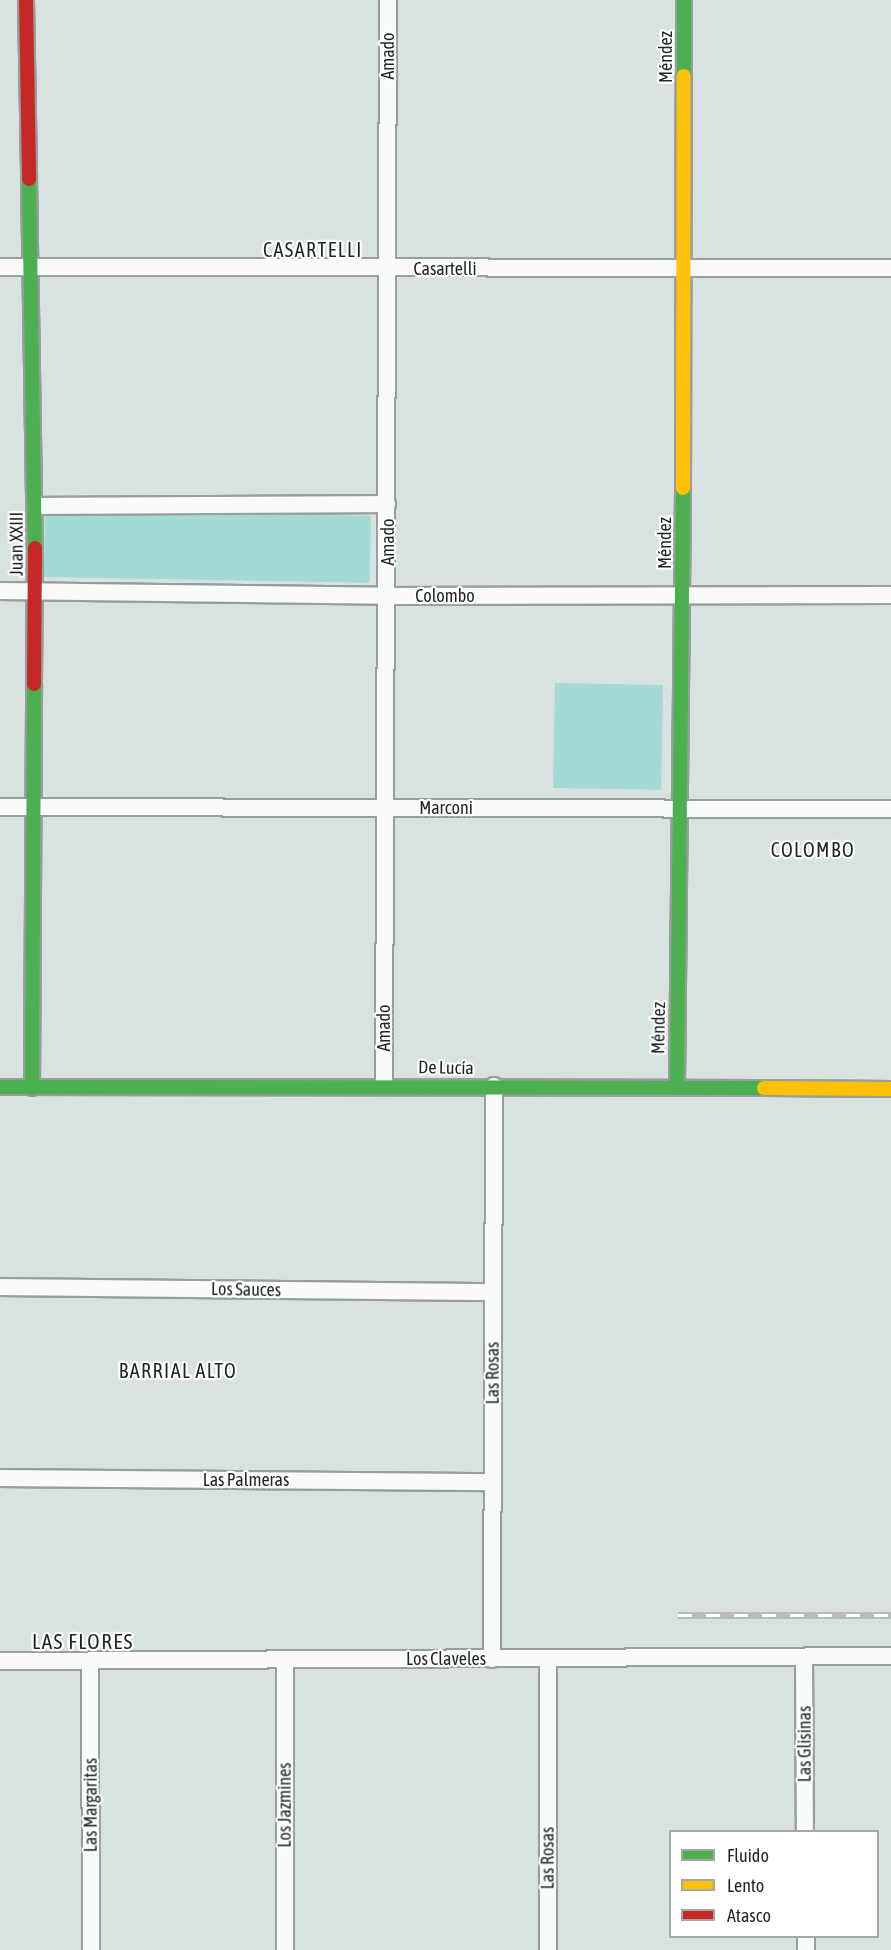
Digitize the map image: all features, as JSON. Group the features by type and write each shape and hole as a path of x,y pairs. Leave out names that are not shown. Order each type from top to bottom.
{"street":[{"name":"Juan XXIII","path":"26,0 35,506 32,1088"},
{"name":"Amado","path":"384,1085 388,596 388,0"},
{"name":"Méndez","path":"677,1085 683,597 684,0"},
{"name":"Casartelli","path":"0,267 387,270 891,268"},
{"path":"35,506 387,504"},
{"name":"Colombo","path":"0,591 388,596 891,595"},
{"name":"Marconi","path":"0,807 891,809"},
{"name":"De Lucía","path":"0,1088 677,1085 891,1089"},
{"name":"Las Rosas","path":"492,1659 494,1086"},
{"name":"Los Sauces","path":"0,1287 493,1292"},
{"name":"Las Palmeras","path":"0,1478 492,1482"},
{"name":"Los Claveles","path":"0,1661 891,1656"},
{"name":"Las Glisinas","path":"804,1657 806,1830"},
{"name":"Las Rosas","path":"548,1658 548,1950"},
{"name":"Las Margaritas","path":"90,1660 91,1950"},
{"name":"Los Jazmines","path":"285,1660 285,1950"}],"shaded area":[{"path":"45,510 371,516 370,583 44,577"},
{"path":"555,683 663,685 661,790 553,788"}],"railway":[{"path":"678,1615 891,1615"}],"traffic: fast":[{"path":"684,0 684,76"},
{"path":"29,179 35,548"},
{"path":"677,1085 683,488"},
{"path":"32,1088 34,684"},
{"path":"0,1087 764,1088"}],"traffic: slow":[{"path":"683,488 684,76"},
{"path":"764,1088 891,1089"}],"traffic: jam":[{"path":"26,0 29,179"},
{"path":"34,684 35,548"}],"district":[{"name":"CASARTELLI","path":"313,249"},
{"name":"COLOMBO","path":"813,849"},
{"name":"BARRIAL ALTO","path":"178,1370"},
{"name":"LAS FLORES","path":"83,1641"}]}
